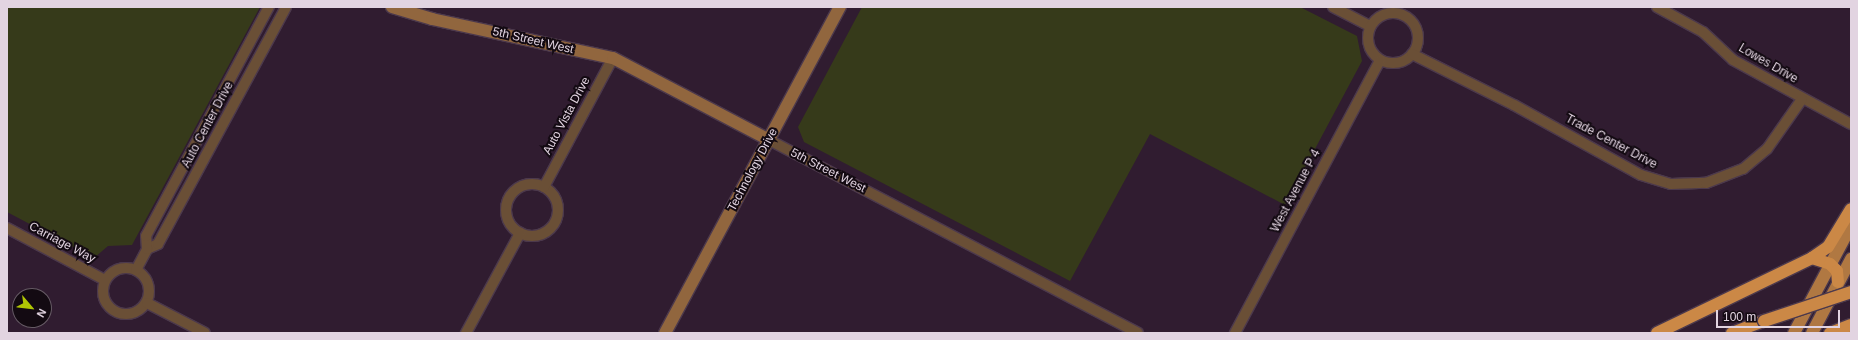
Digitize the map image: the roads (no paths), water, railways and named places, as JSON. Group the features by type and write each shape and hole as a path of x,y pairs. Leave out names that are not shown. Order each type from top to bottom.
{"highway":[{"path":"1657,333 1812,258 1828,247 1851,209"},
{"path":"1812,258 1830,264 1837,271 1838,282"},
{"path":"1732,333 1851,292"},
{"path":"1830,333 1851,325"}],"main road":[{"path":"1794,333 1851,226"},
{"path":"1812,333 1851,260"}],"street":[{"name":"Auto Center Drive","path":"136,270 147,249 146,236 269,7"},
{"name":"Auto Center Drive","path":"147,249 158,244 286,7"},
{"name":"5th Street West","path":"392,7 432,20 613,58 1138,333"},
{"name":"Technology Drive","path":"665,333 840,7"},
{"path":"1333,7 1370,26"},
{"name":"Lowes Drive","path":"1657,7 1703,32 1733,60 1802,99 1851,124"},
{"path":"1391,13 1408,18 1417,30 1418,39 1412,54 1397,63 1380,60 1371,51 1368,43 1370,26 1383,15 1391,13"},
{"name":"Trade Center Drive","path":"1412,54 1514,105 1641,175 1672,184 1706,183 1743,168 1767,149 1802,99"},
{"name":"Auto Vista Drive","path":"544,187 613,58"},
{"name":"West Avenue P 4","path":"1235,333 1380,60"},
{"path":"532,184 544,187 557,202 555,222 549,231 540,235 520,233 507,218 505,210 509,198 517,188 532,184"},
{"name":"Carriage Way","path":"7,228 105,280"},
{"path":"466,333 520,233"},
{"path":"122,268 136,270 143,275 149,286 147,303 132,314 118,314 110,308 104,299 105,280 113,271 122,268"},
{"path":"147,303 205,333"}]}
